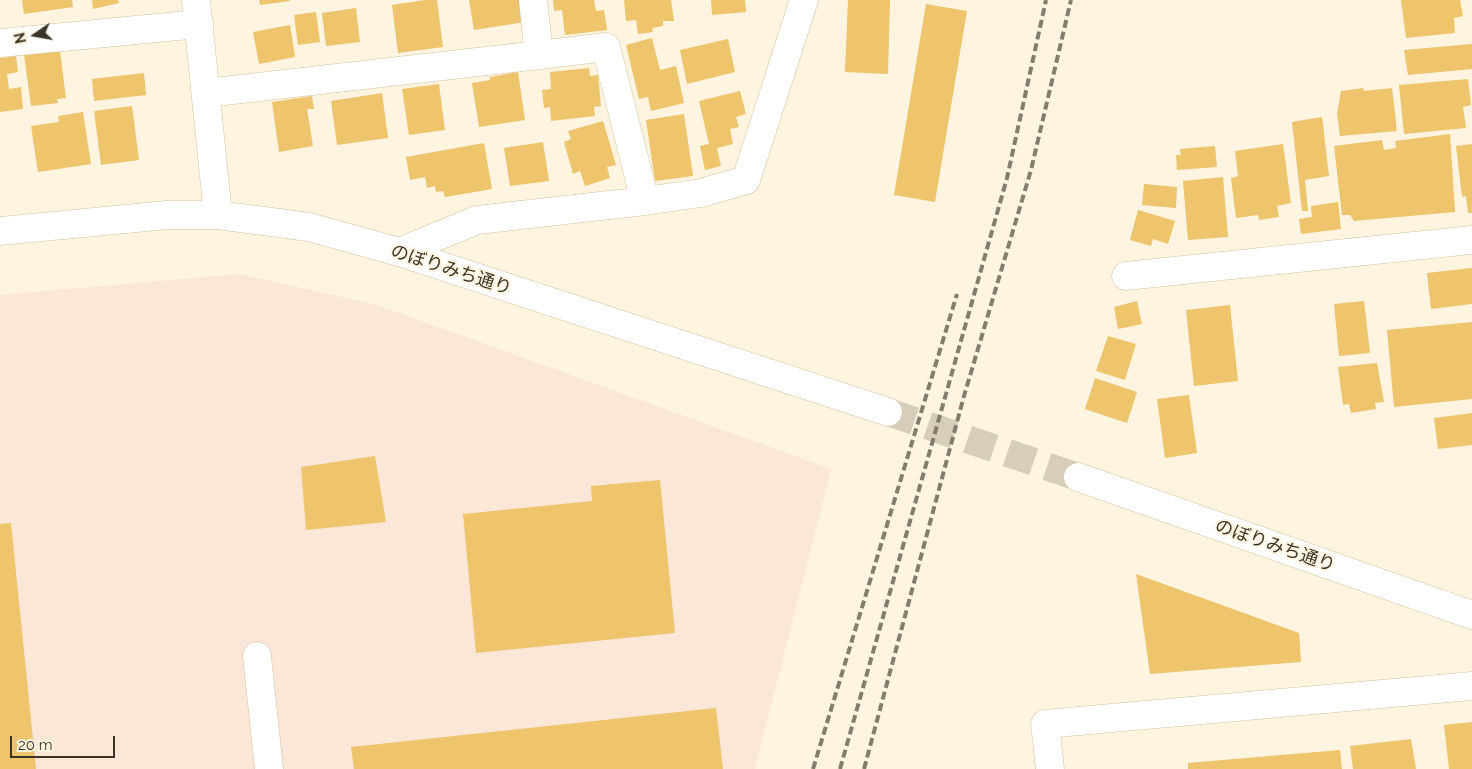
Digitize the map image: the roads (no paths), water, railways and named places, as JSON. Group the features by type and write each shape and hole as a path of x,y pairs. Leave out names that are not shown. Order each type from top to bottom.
{"street":[{"path":"533,0 539,55"},
{"path":"399,252 477,220 700,193 746,180 804,0"},
{"path":"0,43 198,12 218,215"},
{"path":"206,93 606,47 645,201"},
{"name":"のぼりみち通り","path":"0,232 167,215 218,215 309,227 399,252 888,412"},
{"path":"1126,276 1472,240"},
{"name":"のぼりみち通り","path":"1078,477 1472,616"},
{"path":"257,656 269,769"},
{"path":"1050,769 1045,724 1472,686"}],"tunnel":[{"path":"888,412 1078,477"}],"railway":[{"path":"840,769 1007,178 1046,0"},
{"path":"864,769 964,396 1031,170 1071,0"},
{"path":"813,769 957,294"}]}
